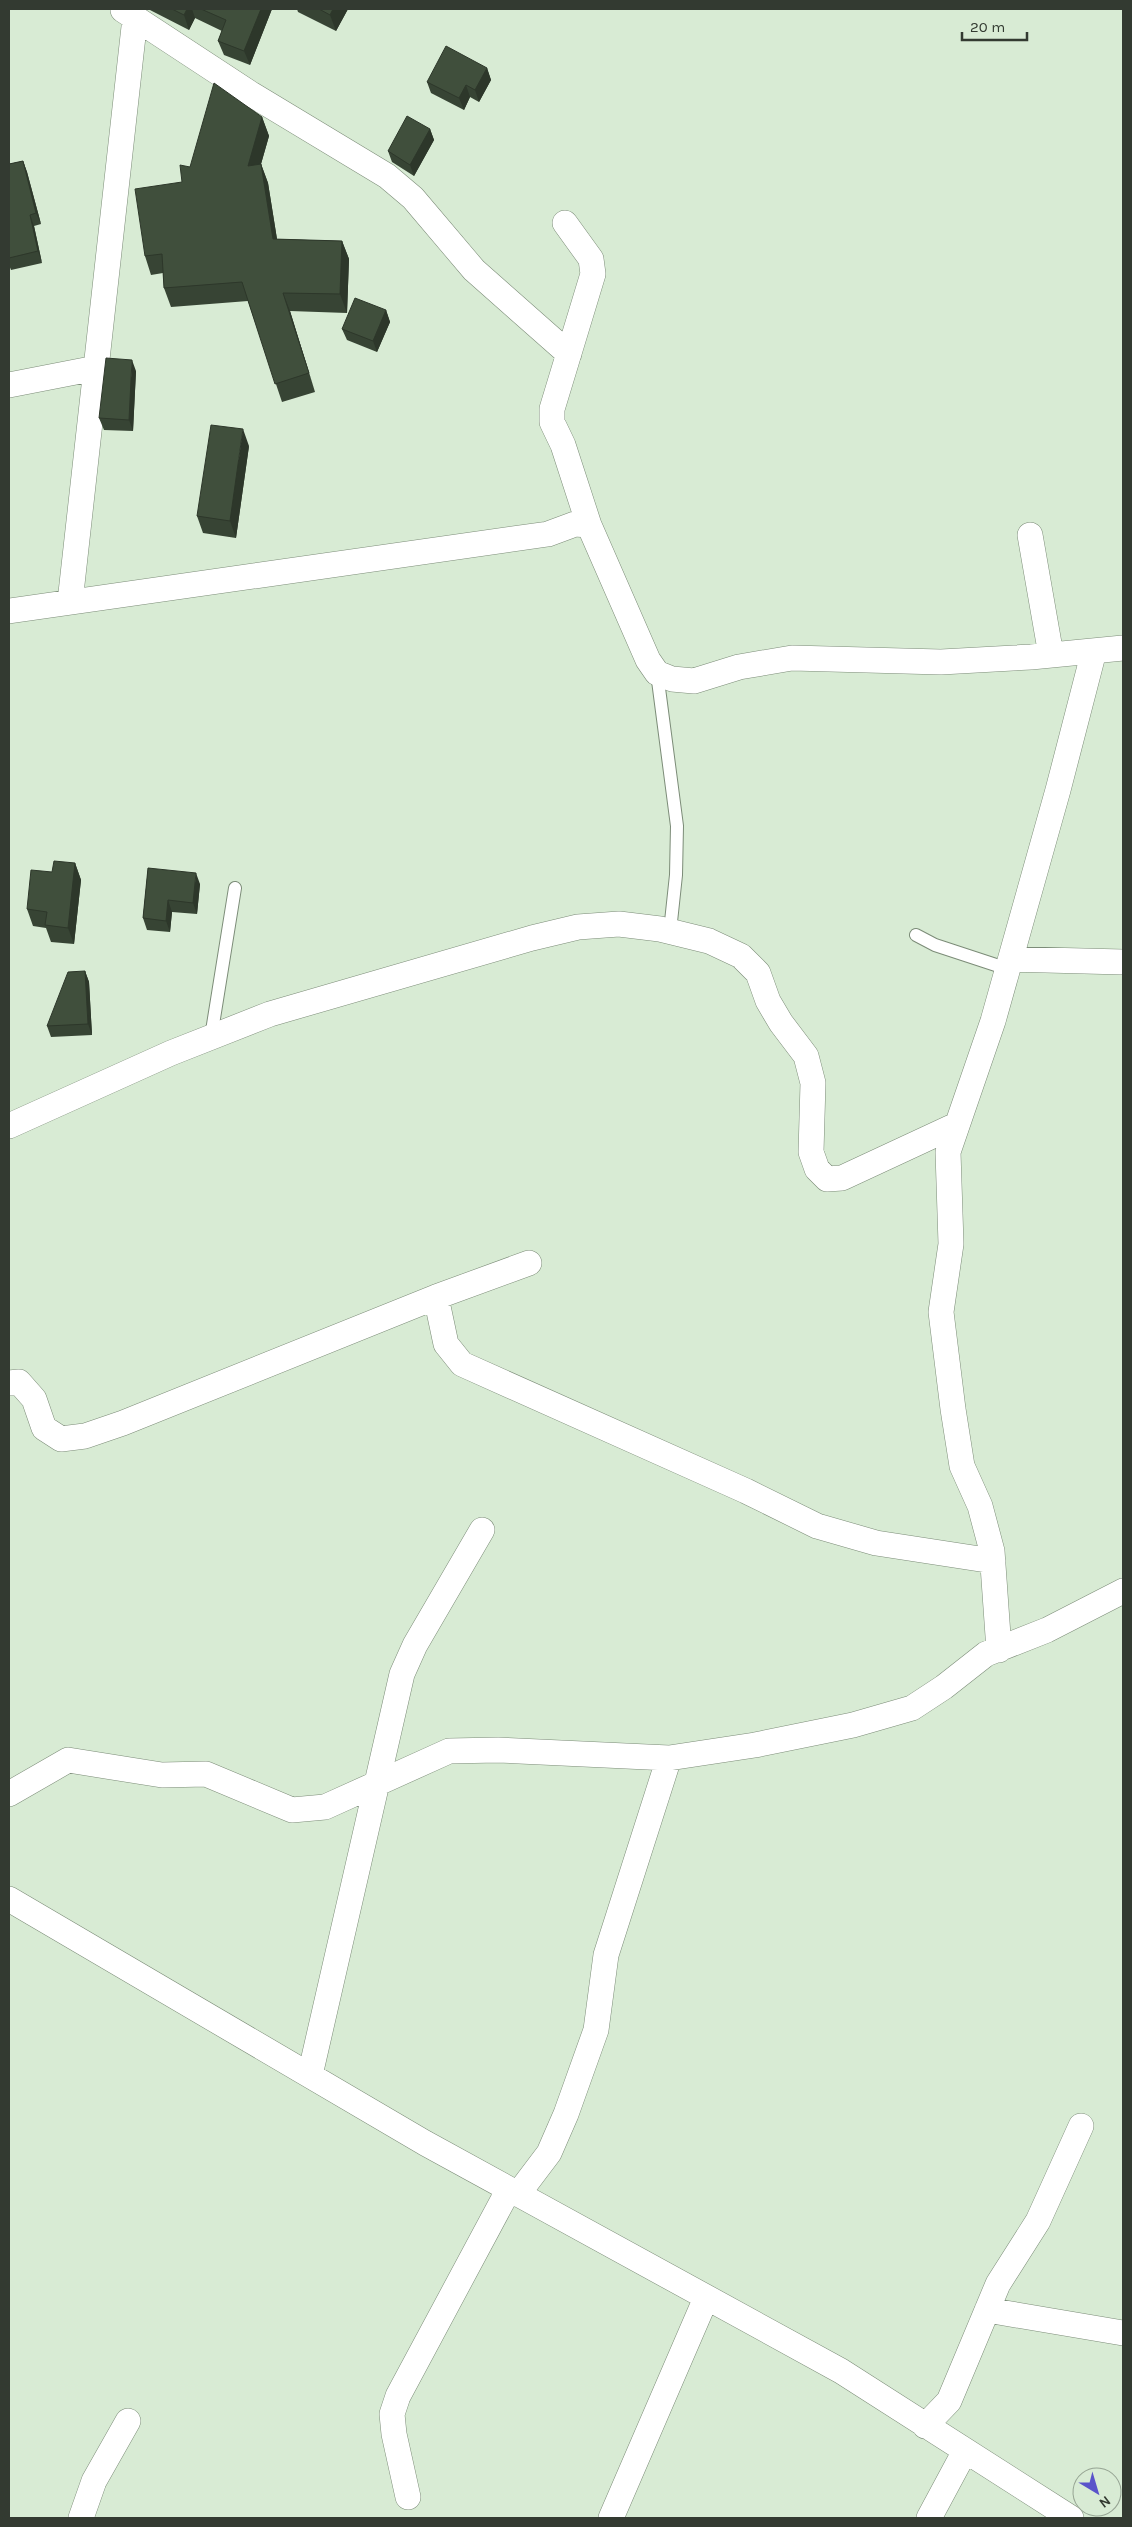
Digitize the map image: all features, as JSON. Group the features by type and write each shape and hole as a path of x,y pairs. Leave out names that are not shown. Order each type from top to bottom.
{"street":[{"path":"70,602 96,368 128,13 251,94 387,176 413,198 474,270 569,354"},
{"path":"565,223 591,259 593,274 552,409 552,422 563,445 589,525 648,660 657,673 672,679 694,681 747,666 792,658 942,662 1123,648"},
{"path":"9,385 96,368"},
{"path":"9,611 548,534 575,524 589,525"},
{"path":"1030,535 1051,655"},
{"path":"999,1650 993,1561 980,1506 962,1466 941,1312 951,1244 948,1152 975,1077 1009,964 1058,790 1094,650"},
{"path":"9,1126 171,1053 270,1014 578,927 619,924 670,931 709,941 741,956 758,973 768,1001 780,1023 806,1056 813,1083 811,1152 817,1169 827,1179 842,1178 956,1126"},
{"path":"1009,964 1123,962"},
{"path":"9,1383 19,1382 34,1399 44,1428 61,1439 86,1436 123,1423 436,1297 530,1263"},
{"path":"436,1297 446,1344 462,1364 746,1491 817,1526 876,1542 993,1561"},
{"path":"310,2075 402,1674 414,1645 482,1530"},
{"path":"9,1794 68,1760 162,1775 206,1774 292,1810 325,1807 449,1752 498,1750 669,1758 755,1745 853,1725 912,1708 944,1687 986,1654 1048,1630 1123,1591"},
{"path":"408,2497 394,2434 392,2414 398,2396 513,2192 549,2153 566,2114 596,2030 606,1955 669,1758"},
{"path":"9,1899 513,2192 841,2371 1071,2518"},
{"path":"926,2426 949,2402 998,2284 1038,2221 1082,2126"},
{"path":"611,2518 706,2298"},
{"path":"987,2310 1123,2332"},
{"path":"81,2518 94,2481 128,2421"},
{"path":"929,2518 965,2451"}],"lane":[{"path":"657,673 677,826 676,875 670,931"},
{"path":"212,1037 235,888"},
{"path":"916,935 935,945 1009,964"}],"building":[{"path":"172,9 187,9 184,15"},
{"path":"201,9 261,9 244,51 218,41 226,20"},
{"path":"319,9 333,9 330,15"},
{"path":"446,46 487,68 475,90 466,85 459,98 427,82"},
{"path":"214,83 262,117 248,166 261,164 273,239 342,241 340,294 283,293 309,373 275,384 242,282 164,288 162,254 145,256 135,189 182,182 180,165 190,167"},
{"path":"407,116 430,129 410,165 388,151"},
{"path":"23,161 36,213 30,215 38,251 9,258 9,164"},
{"path":"355,298 386,310 373,341 342,329"},
{"path":"106,358 132,360 129,420 99,418"},
{"path":"211,425 243,429 230,521 197,516"},
{"path":"54,861 75,863 68,928 45,925 47,912 27,909 31,870 52,872"},
{"path":"148,868 196,873 193,903 168,900 166,921 143,918"},
{"path":"85,971 88,1024 47,1026 68,972"}]}
